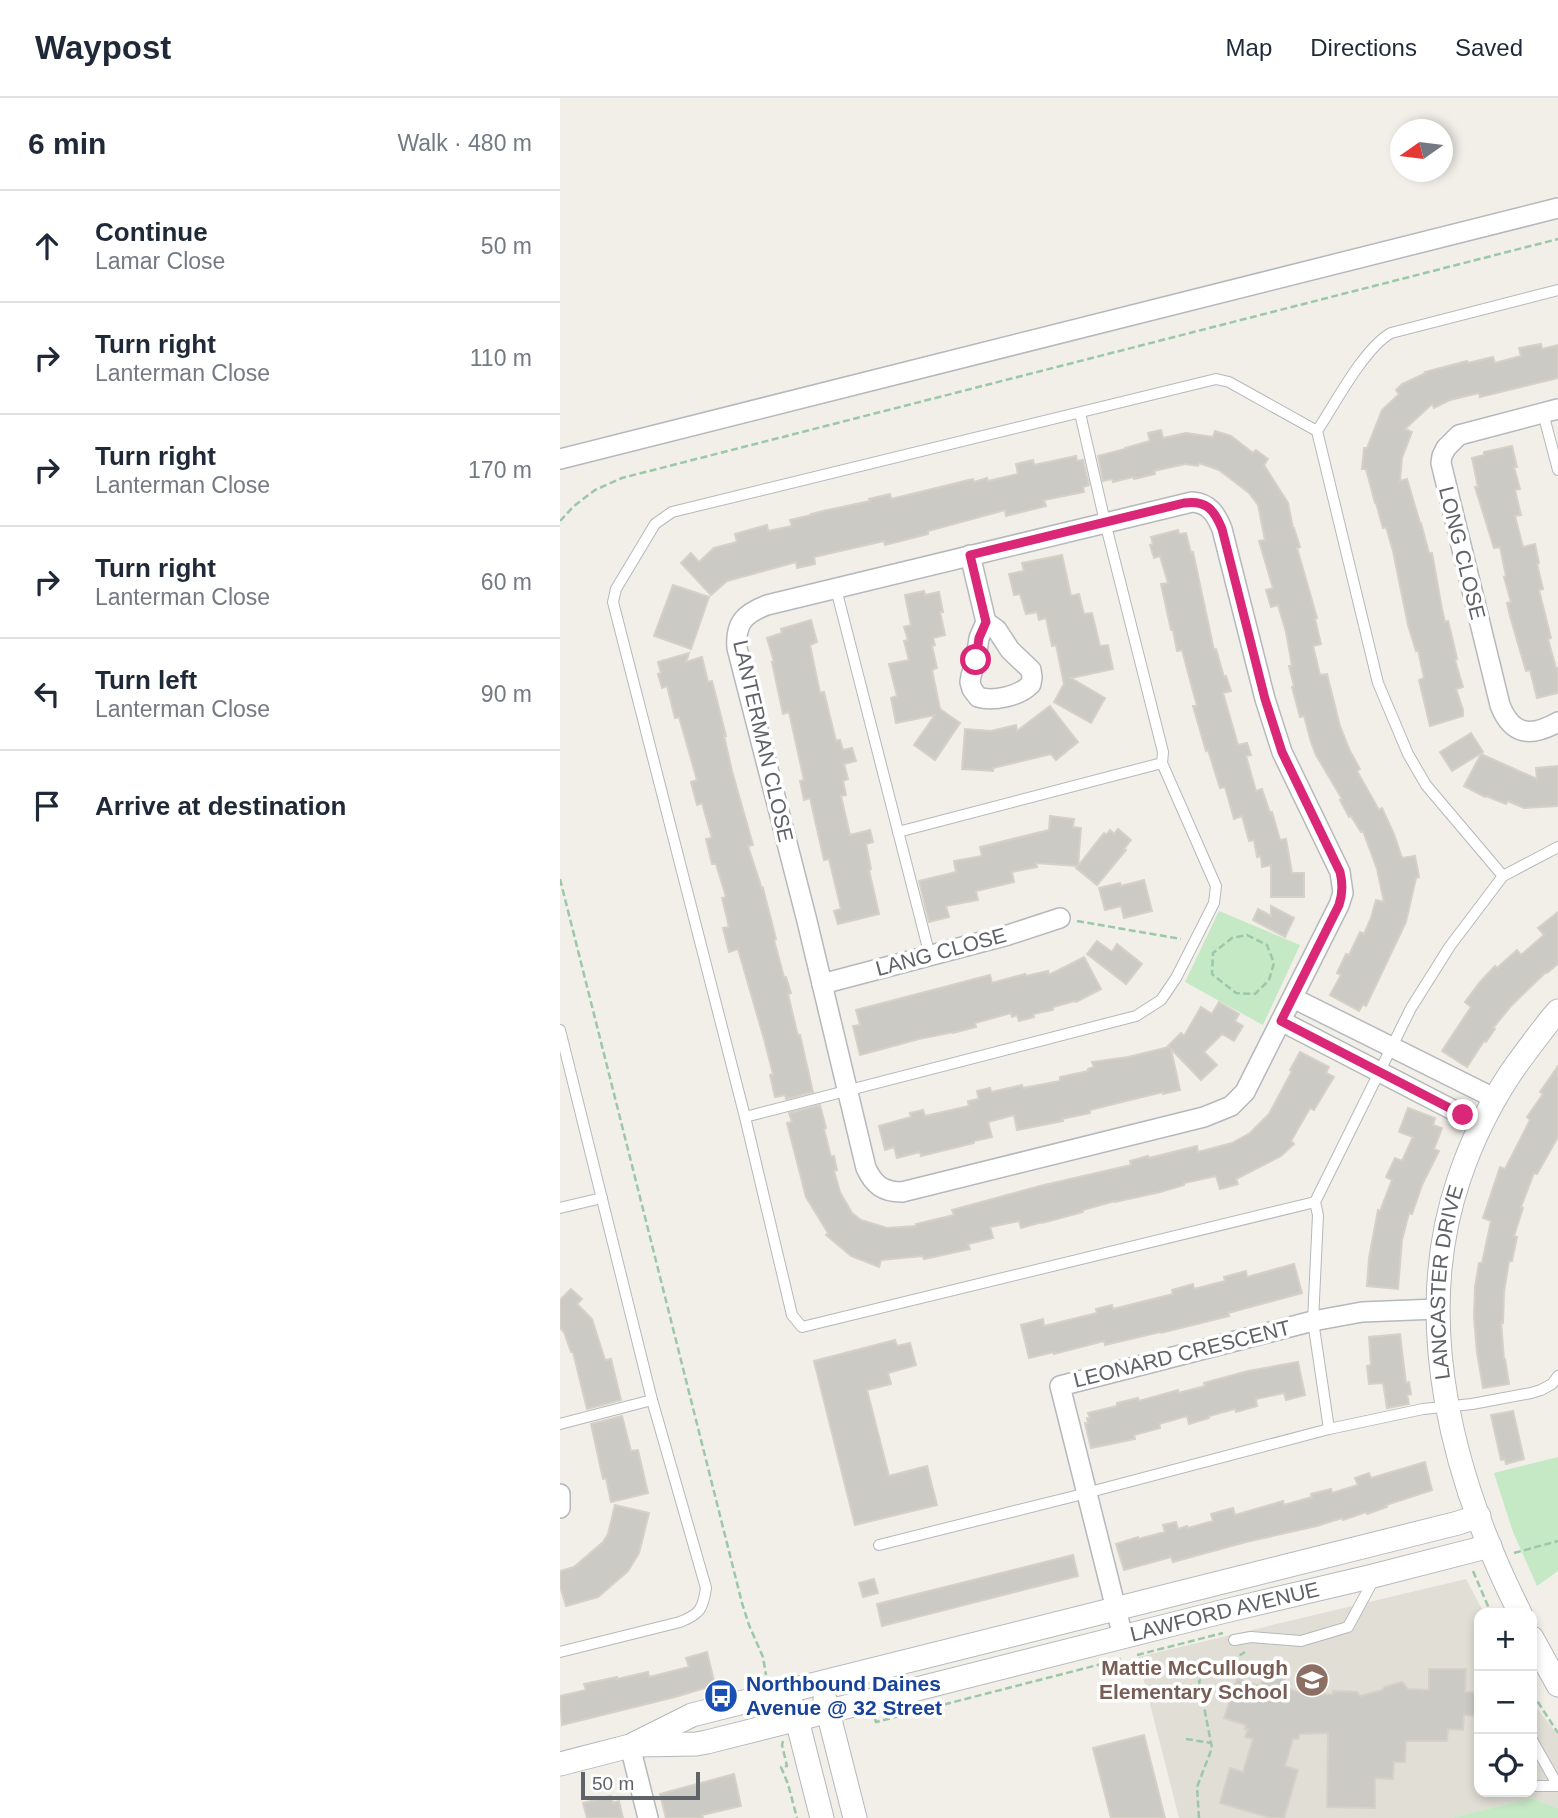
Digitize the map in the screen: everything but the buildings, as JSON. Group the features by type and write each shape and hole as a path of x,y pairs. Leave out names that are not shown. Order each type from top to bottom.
{"street":[{"path":"560,459 1558,208"},
{"name":"LONG CLOSE","path":"1550,411 1459,435 1446,448 1441,463 1504,715 1516,729 1524,732 1538,732 1558,722"},
{"name":"LANTERMAN CLOSE","path":"1184,503 1200,503 1213,511 1222,529 1271,722 1282,752 1340,872 1343,893 1339,905 1245,1092 1225,1110 902,1192 882,1189 866,1168 737,648 736,635 744,618 760,608 1105,522 1184,503"},
{"path":"970,555 986,622"},
{"name":"LANG CLOSE","path":"822,984 1008,935 1060,918"},
{"path":"1293,998 1496,1099"},
{"name":"LANCASTER DRIVE","path":"1518,1608 1500,1551 1479,1516 1466,1480 1447,1406 1437,1309 1439,1272 1447,1223 1460,1177 1482,1125 1510,1075 1558,1011"},
{"path":"1281,1021 1482,1125"},
{"name":"LEONARD CRESCENT","path":"1129,1650 1116,1609 1060,1385 1313,1321 1376,1310 1437,1309"},
{"path":"560,1494 560,1508"},
{"name":"LAWFORD AVENUE","path":"630,1745 692,1715 1479,1516"},
{"name":"LAWFORD AVENUE","path":"630,1745 696,1744 828,1713 1129,1650 1225,1611 1376,1575 1500,1551"},
{"path":"1537,1647 1558,1685"},
{"path":"821,1683 855,1818"},
{"path":"790,1691 822,1818"},
{"path":"560,1764 630,1745 648,1818"}],"lane":[{"path":"1503,876 1426,785 1408,754 1378,683 1317,431 1370,350 1382,338 1391,333 1558,290"},
{"path":"1315,1202 802,1327 792,1315 613,603 616,589 654,524 672,512 1216,379 1229,382 1317,431"},
{"path":"1550,411 1558,470"},
{"path":"744,1117 1136,1016 1161,1000 1176,978 1213,903 1216,886 1163,763 1163,752 1080,413"},
{"path":"836,589 930,956"},
{"path":"898,832 1163,763"},
{"path":"1329,1429 1313,1321 1318,1215 1315,1202 1411,1007 1450,946 1503,876 1558,847"},
{"path":"560,1030 652,1400 706,1588 704,1602 693,1617 560,1652"},
{"path":"560,1208 602,1198"},
{"path":"879,1545 1329,1429 1423,1409 1472,1404 1531,1393 1552,1384 1558,1376"},
{"path":"560,1424 652,1400"},
{"path":"1233,1636 1301,1641 1348,1627 1376,1575"},
{"path":"1537,1749 1558,1786 1537,1786"}],"path":[{"path":"560,522 574,506 595,490 622,478 1558,239"},
{"path":"560,879 739,1589 749,1625 763,1657 767,1678"},
{"path":"1060,918 1194,941"},
{"path":"1247,934 1268,945 1275,963 1269,980 1255,994 1236,993 1212,974 1213,953 1233,938 1247,934"},
{"path":"1269,980 1276,983"},
{"path":"1500,1551 1558,1541"},
{"path":"1473,1571 1489,1608"},
{"path":"874,1712 876,1722 1129,1650 1233,1636"},
{"path":"1199,1818 1197,1787 1212,1748 1199,1681 1255,1646"},
{"path":"1537,1701 1558,1733"},
{"path":"1186,1739 1211,1743"},
{"path":"782,1745 787,1766 781,1767 797,1818"}],"shaded area":[{"name":"Mattie McCullough Elementary School","path":"1466,1579 1481,1608 1474,1608 1474,1797 1537,1797 1537,1708 1558,1735 1558,1808 1531,1798 1451,1818 1179,1818 1138,1657"}],"green space":[{"path":"1219,911 1300,945 1263,1025 1185,982"},
{"path":"1558,1457 1558,1571 1537,1586 1513,1532 1494,1473"},
{"path":"1531,1798 1558,1808 1558,1818 1451,1818"}],"place":[{"name":"Mattie McCullough Elementary School","path":"1312,1680"},
{"name":"Northbound Daines Avenue @ 32 Street","path":"721,1696"}],"route":[{"path":"976,660 979,638 986,622 970,555 1184,503 1200,503 1213,511 1222,529 1271,722 1295,781 1340,872 1342,882 1343,893 1339,905 1281,1021 1463,1115"}]}
